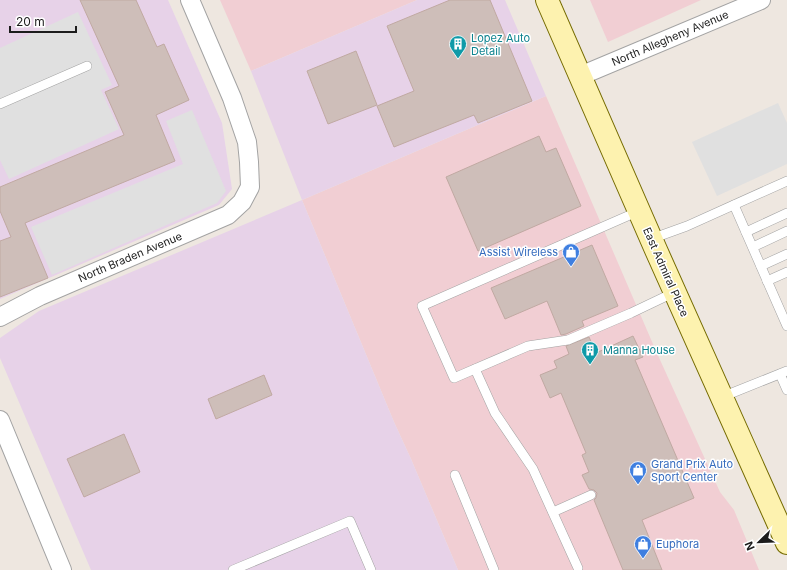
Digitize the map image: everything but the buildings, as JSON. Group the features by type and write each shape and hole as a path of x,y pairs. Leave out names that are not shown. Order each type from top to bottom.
{"main road":[{"name":"East Admiral Place","path":"548,0 651,239 722,397 779,517 787,543"}],"street":[{"name":"North Braden Avenue","path":"0,317 40,296 228,215 242,202 250,187 249,162 246,142 239,115 190,0"},
{"name":"North Allegheny Avenue","path":"580,76 755,1"},
{"path":"0,420 62,570"}],"lane":[{"path":"0,104 87,66"},
{"path":"651,239 687,226 787,181"},
{"path":"734,205 787,326"},
{"path":"639,211 422,306 454,378 528,346 568,340 675,292"},
{"path":"746,232 787,213"},
{"path":"752,247 787,231"},
{"path":"761,266 787,254"},
{"path":"767,281 787,272"},
{"path":"475,369 495,413 533,469 578,568"},
{"path":"722,397 784,372 787,390"},
{"path":"455,476 494,570"},
{"path":"553,512 591,495"},
{"path":"233,570 350,521 371,570"}],"shaded area":[{"path":"0,0 168,0 222,123 232,189 219,205 0,299"},
{"path":"220,0 417,0 251,71"},
{"path":"417,0 505,0 546,96 302,200 251,71"},
{"path":"590,0 701,0 608,42"},
{"path":"78,12 112,85 101,90 119,129 9,179 0,160 0,48"},
{"path":"546,96 656,351 720,492 734,510 759,570 458,570 394,422 302,200"},
{"path":"778,103 787,123 787,164 717,196 692,142"},
{"path":"192,110 226,191 217,203 52,275 31,227 183,164 166,121"},
{"path":"302,200 394,422 458,570 91,570 0,358 0,338 39,311"}],"place":[{"name":"Lopez Auto Detail","path":"458,59"},
{"name":"Assist Wireless","path":"571,267"},
{"name":"Manna House","path":"590,365"},
{"name":"Grand Prix Auto Sport Center","path":"638,485"},
{"name":"Euphora","path":"643,559"}]}
